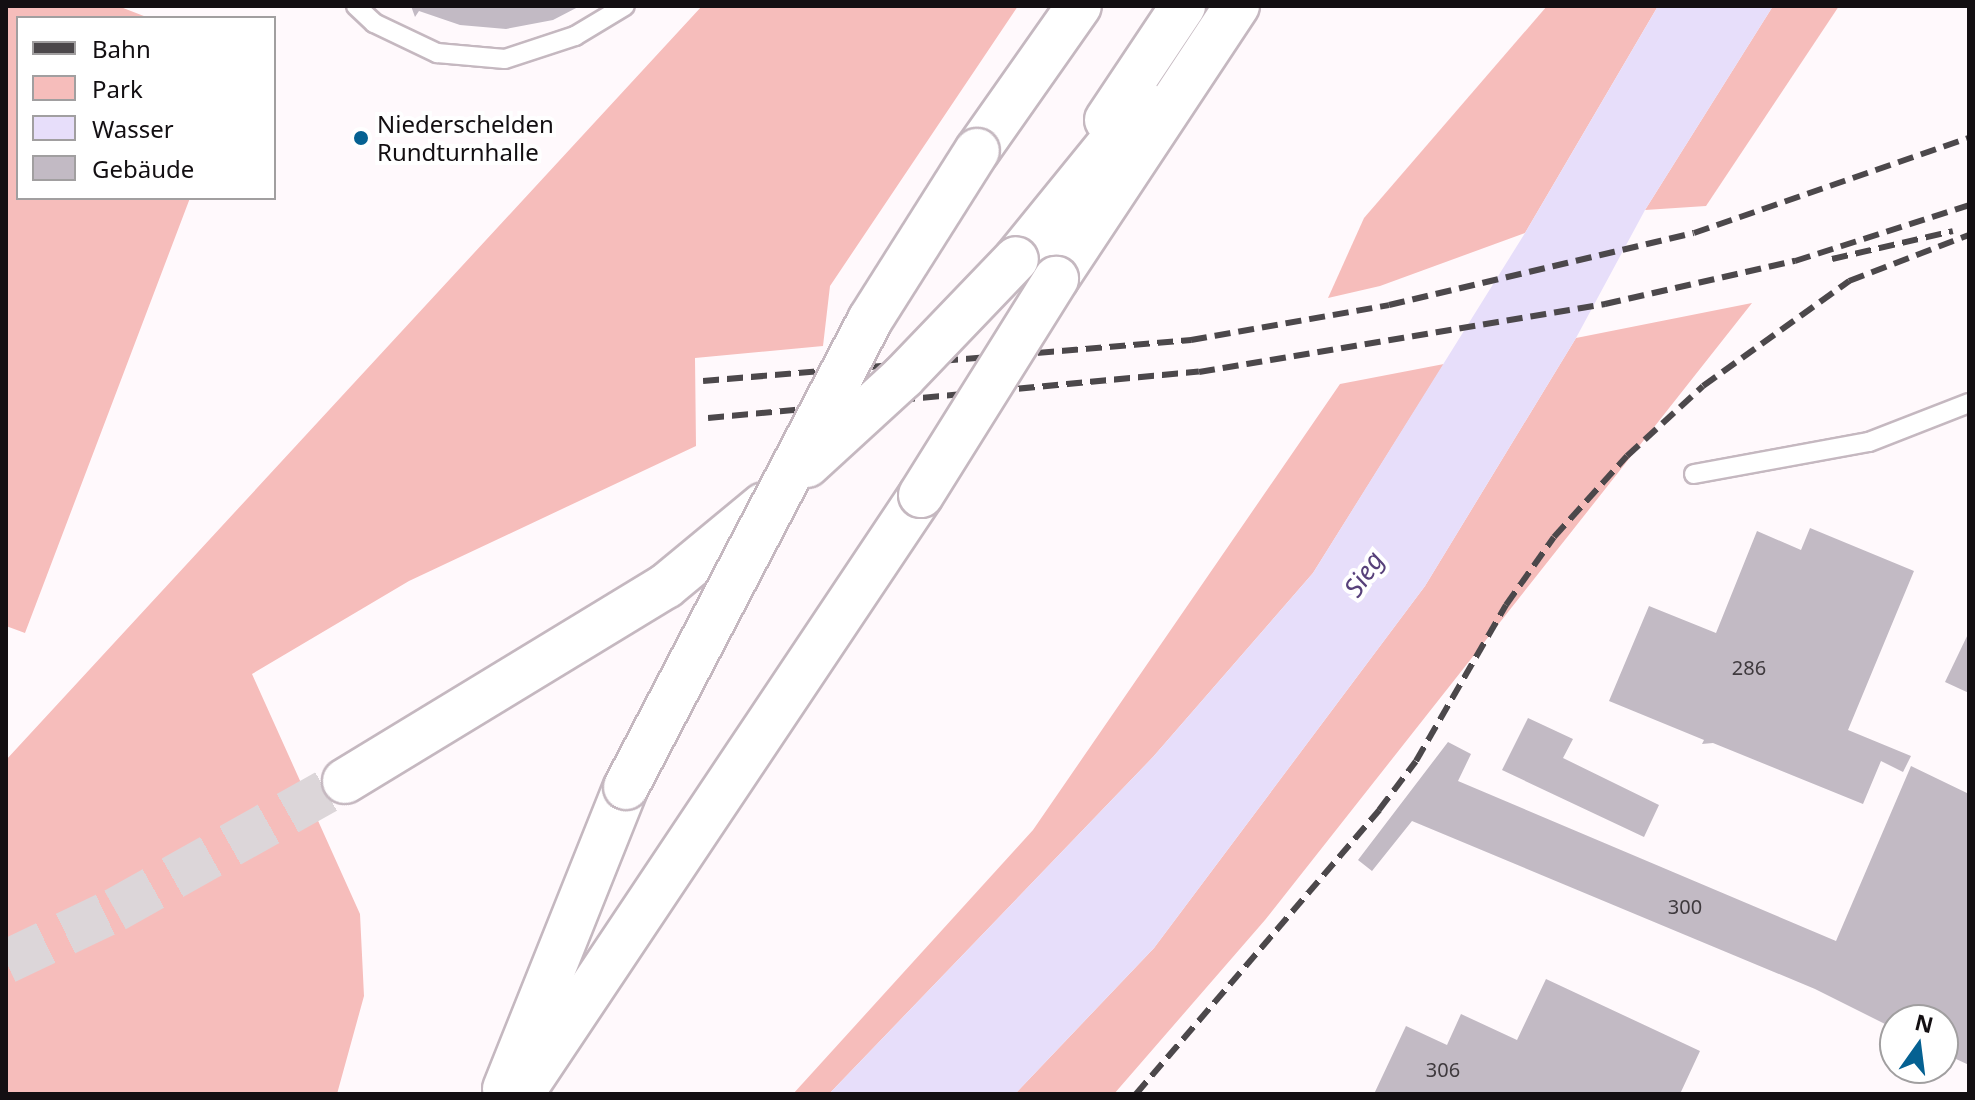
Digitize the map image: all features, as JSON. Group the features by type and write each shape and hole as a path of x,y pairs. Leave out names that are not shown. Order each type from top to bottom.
{"highway":[{"path":"503,1094 626,787 870,320 977,151 1079,6"},
{"path":"1016,259 1183,6"},
{"path":"345,781 666,586 764,505 903,377 1016,259 1221,6"},
{"path":"521,1094 921,495 1056,279 1237,6"}],"lane":[{"path":"356,6 374,23 437,53 505,59 575,36 625,6"},
{"path":"1694,474 1869,442 1969,403"}],"green space":[{"path":"6,6 118,6 144,16 16,16 16,200 189,200 25,633 6,626"},
{"path":"702,6 1018,6 830,286 823,346 695,358 696,446 409,581 252,674 360,914 364,996 337,1094 6,1094 6,760"},
{"path":"1547,6 1658,6 1525,233 1380,286 1328,298 1364,218"},
{"path":"1773,6 1839,6 1706,206 1645,210"},
{"path":"1752,303 1265,920 1114,1094 1015,1094 1154,948 1425,586 1576,338"},
{"path":"1444,364 1313,573 1153,757 829,1094 793,1094 1033,830 1340,384"}],"water":[{"name":"Sieg","path":"1658,6 1773,6 1645,210 1576,338 1425,586 1154,948 1015,1094 829,1094 1153,757 1313,573 1525,233"}],"building":[{"path":"411,6 580,6 553,20 506,29 460,25 419,11 415,17"},
{"path":"1810,528 1914,571 1848,730 1911,756 1903,772 1881,761 1863,804 1713,743 1702,744 1704,740 1609,701 1649,606 1716,633 1757,531 1801,550"},
{"path":"1969,632 1969,693 1945,682"},
{"path":"1528,718 1573,739 1563,758 1659,805 1644,837 1502,770"},
{"path":"1448,742 1471,754 1458,781 1836,941 1911,766 1969,794 1969,1065 1959,1060 1959,1004 1879,1004 1879,1021 1815,989 1412,821 1372,871 1358,860"},
{"path":"1546,979 1700,1051 1680,1094 1374,1094 1406,1026 1447,1045 1461,1014 1517,1040"}],"tunnel":[{"path":"6,962 115,910 345,781"}],"railway":[{"path":"703,381 1191,340 1389,305 1694,233 1969,138"},
{"path":"708,418 1199,372 1605,304 1795,261 1969,205"},
{"path":"1832,259 1953,231"},
{"path":"1136,1094 1379,810 1416,761 1506,605 1554,537 1627,456 1703,386 1849,281 1969,235"}],"place":[{"name":"Niederschelden Rundturnhalle","path":"361,138"}]}
